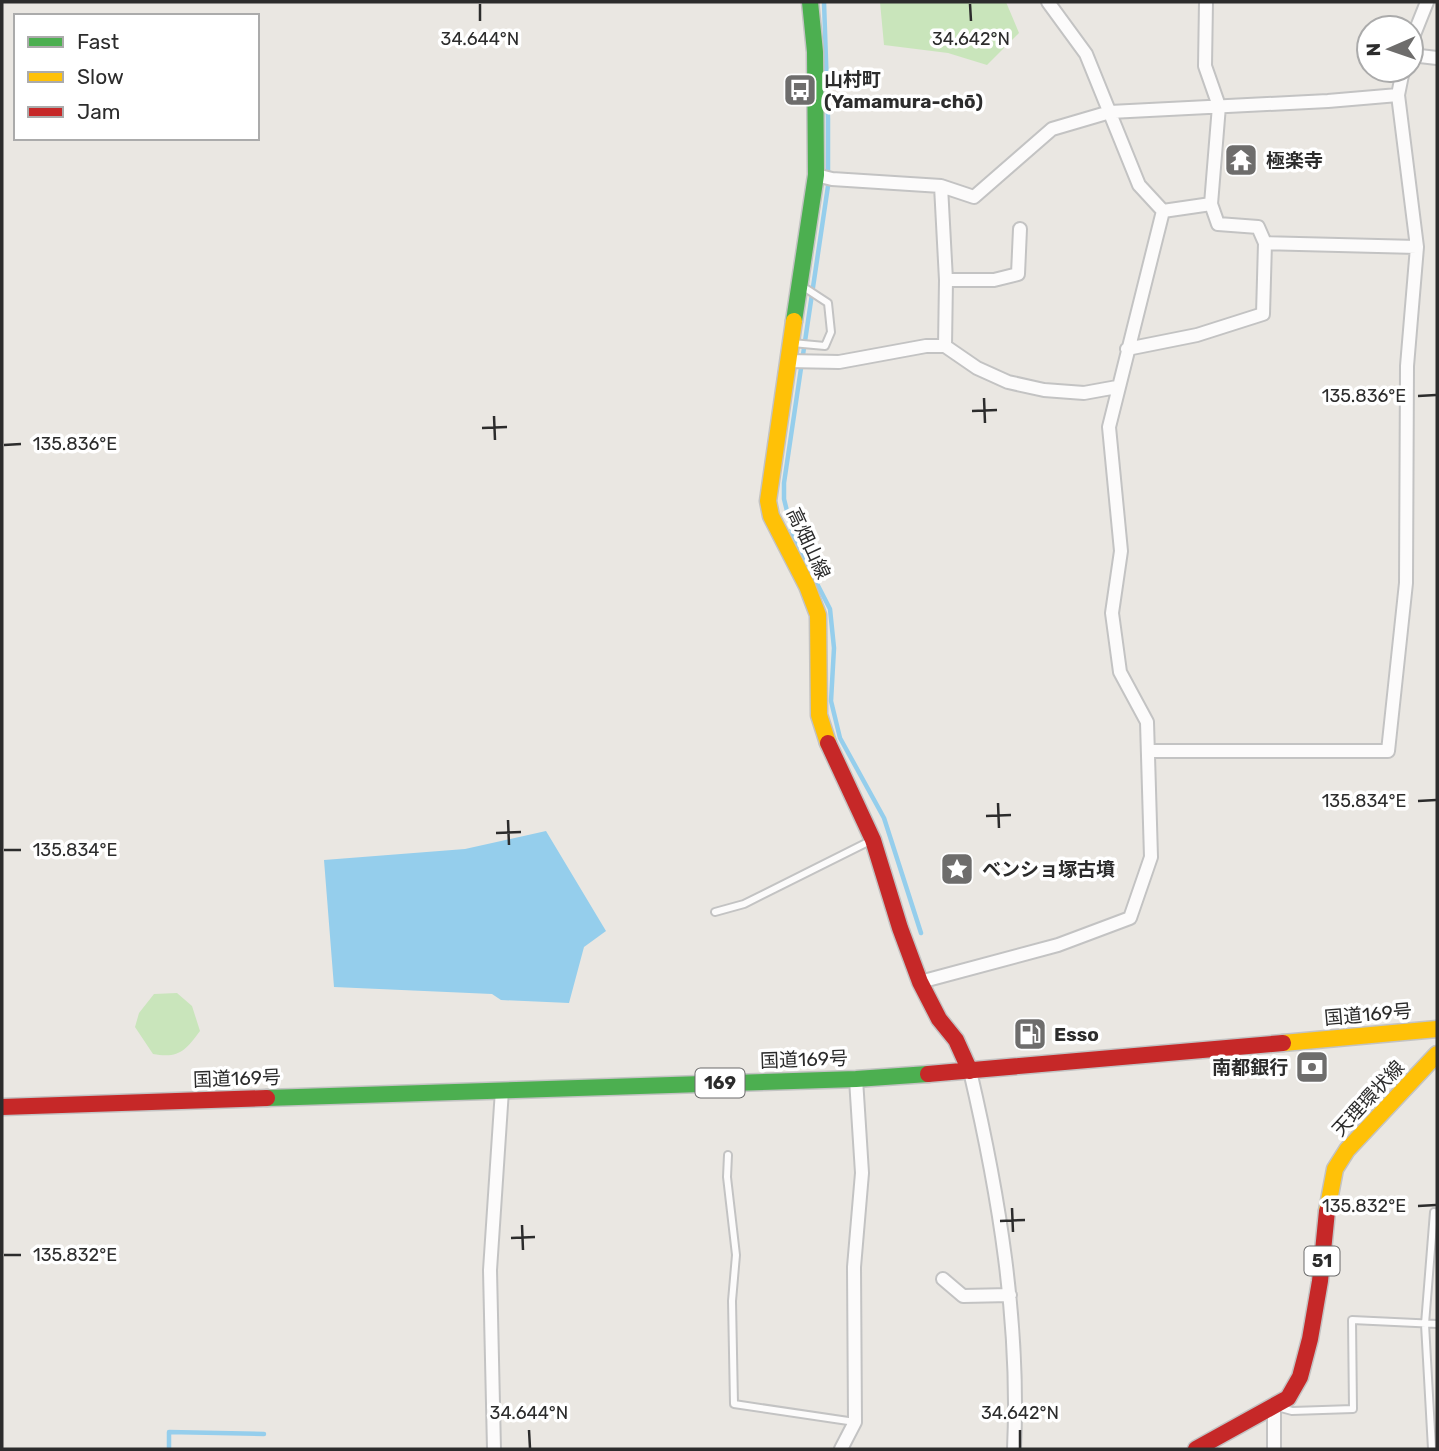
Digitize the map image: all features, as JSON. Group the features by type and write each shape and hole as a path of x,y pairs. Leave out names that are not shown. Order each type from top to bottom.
{"main road":[{"name":"高畑山線","path":"810,2 824,177 800,285 768,500 775,524 807,586 818,615 819,715 829,746 873,839 900,928 920,982 939,1019 956,1040 970,1071"},
{"name":"国道169号","path":"2,1107 856,1079 1437,1029"},
{"name":"天理環状線","path":"1196,1449 1288,1398 1300,1377 1310,1339 1335,1169 1347,1150 1437,1054"}],"street":[{"path":"1048,2 1086,54 1139,186 1163,211"},
{"path":"1127,349 1197,335 1263,314 1265,243 1258,228 1218,224 1212,204 1219,106 1205,66 1206,2"},
{"path":"1148,751 1388,751 1406,583 1407,366 1417,247 1398,94 1400,84"},
{"path":"824,177 941,186 974,197 1052,129 1110,112 1398,94"},
{"path":"941,186 946,280 945,346"},
{"path":"1163,211 1212,204"},
{"path":"920,982 1058,945 1130,918 1151,857 1147,722 1120,672 1112,612 1121,551 1109,427 1163,211"},
{"path":"946,280 994,281 1018,274 1020,229"},
{"path":"1265,243 1417,247"},
{"path":"788,361 839,362 926,346 945,346 977,368 1008,382 1044,390 1084,393 1117,387"},
{"path":"970,1071 999,1210 1010,1295 1016,1410 1014,1449"},
{"path":"841,1449 855,1422 854,1267 862,1173 856,1079"},
{"path":"494,1449 490,1270 502,1090"},
{"path":"943,1279 963,1296 1010,1295"},
{"path":"1274,1405 1274,1449"}],"lane":[{"path":"792,343 825,345 831,332 828,303 800,285"},
{"path":"715,912 744,904 873,839"},
{"path":"728,1155 727,1177 736,1255 732,1301 734,1404 855,1422"},
{"path":"1432,1449 1425,1324 1434,1212"},
{"path":"1274,1405 1292,1411 1353,1409 1352,1320 1437,1324"}],"green space":[{"path":"880,2 1006,2 1019,33 987,65 948,53 884,45"},
{"path":"177,993 192,1006 200,1031 181,1052 169,1055 153,1054 135,1027 139,1013 154,994"}],"water":[{"path":"546,831 606,931 584,947 569,1003 501,1000 492,994 334,987 324,860 465,849"}],"waterway":[{"path":"824,2 828,186 784,483 784,499 794,539 830,609 834,648 831,701 840,738 884,818 921,933"},
{"path":"169,1449 169,1432 264,1434"}],"traffic: fast":[{"path":"794,321 816,175 815,52 810,2"},
{"path":"267,1098 856,1079 928,1074"}],"traffic: slow":[{"path":"794,321 768,501 771,516 807,586 818,615 819,715 828,743"},
{"path":"1283,1043 1437,1029"},
{"path":"1327,1211 1335,1169 1347,1150 1437,1054"}],"traffic: jam":[{"path":"828,743 873,840 920,982 939,1019 956,1040 970,1071"},
{"path":"928,1074 1283,1043"},
{"path":"2,1107 267,1098"},
{"path":"1196,1449 1288,1398 1300,1377 1320,1281 1327,1211"}],"place":[{"name":"山村町 (Yamamura-chō)","path":"800,90"},
{"name":"極楽寺","path":"1241,160"},
{"name":"ベンショ塚古墳","path":"957,869"},
{"name":"Esso","path":"1030,1034"},
{"name":"南都銀行","path":"1312,1067"}]}
